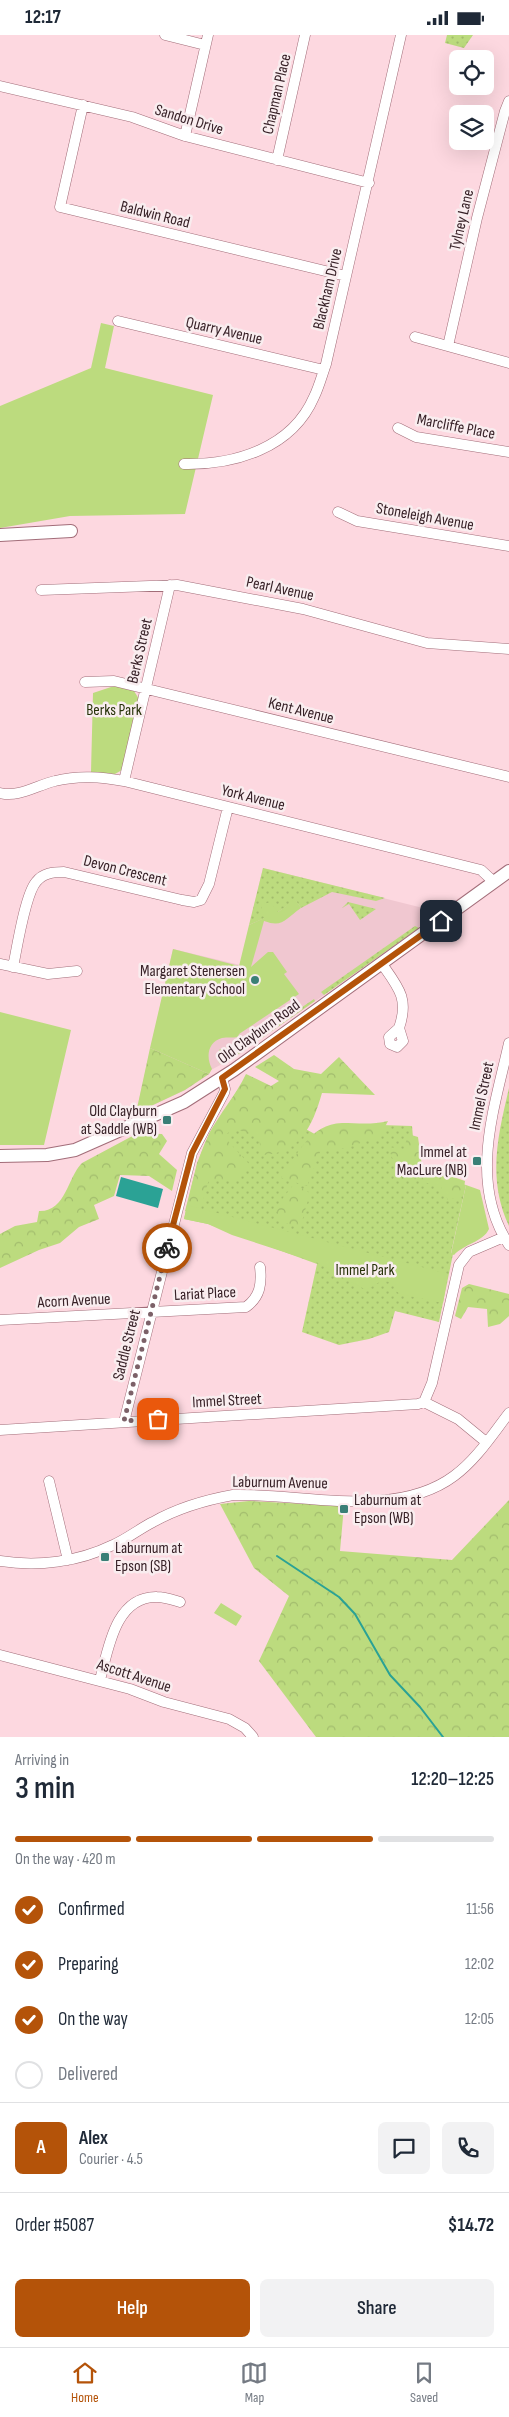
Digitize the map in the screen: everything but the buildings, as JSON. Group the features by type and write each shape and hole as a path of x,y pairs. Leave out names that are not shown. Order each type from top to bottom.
{"main road":[{"path":"0,535 71,531"},
{"name":"Old Clayburn Road","path":"0,1155 38,1156 75,1150 184,1102 222,1078 508,873"}],"street":[{"path":"166,35 206,40 185,136"},
{"name":"Chapman Place","path":"277,159 305,35"},
{"name":"Blackham Drive","path":"184,465 212,465 241,459 273,443 286,433 307,410 314,398 324,371 369,183 401,35"},
{"name":"Sandon Drive","path":"0,86 132,117 185,136 369,183"},
{"name":"Tylney Lane","path":"448,346 477,218 504,111 509,101"},
{"name":"Baldwin Road","path":"83,105 60,207 346,276"},
{"name":"Quarry Avenue","path":"118,321 324,371"},
{"path":"415,337 509,363"},
{"name":"Marcliffe Place","path":"398,428 416,437 509,452"},
{"name":"Stoneleigh Avenue","path":"338,512 357,521 509,546"},
{"name":"Pearl Avenue","path":"41,590 170,585 303,609 427,643 509,649"},
{"name":"Berks Street","path":"124,781 170,585"},
{"name":"Kent Avenue","path":"85,682 114,681 509,777"},
{"name":"York Avenue","path":"0,793 10,796 55,781 75,778 95,777 124,781 481,869 494,883"},
{"name":"Devon Crescent","path":"12,967 32,888 41,877 48,873 64,872 182,900 194,902 201,900 209,884 228,807"},
{"path":"0,964 48,974 77,971"},
{"path":"382,964 402,994 404,1013 400,1028"},
{"name":"Immel Street","path":"507,1241 495,1215 487,1186 487,1145 509,1043"},
{"name":"Saddle Street","path":"124,1421 150,1312 192,1153 224,1093 225,1089 222,1078"},
{"path":"486,1442 458,1419 424,1401 432,1383 459,1265 469,1252 507,1241"},
{"name":"Lariat Place","path":"150,1312 246,1307 255,1301 259,1291 261,1280 260,1267"},
{"name":"Acorn Avenue","path":"0,1320 150,1312"},
{"name":"Immel Street","path":"0,1430 411,1405 424,1401"},
{"name":"Laburnum Avenue","path":"0,1561 35,1563 68,1560 114,1545 160,1518 215,1499 249,1495 385,1501 418,1495 454,1477 509,1413"},
{"path":"49,1481 68,1560"},
{"path":"100,1680 113,1630 122,1614 137,1603 156,1597 180,1602"},
{"name":"Ascott Avenue","path":"0,1655 100,1680 164,1702 229,1719 245,1728 253,1737"}],"shaded area":[{"name":"Margaret Stenersen Elementary School","path":"263,868 439,912 237,1056 211,1070 209,1074 185,1090 136,1113 173,949 240,965"},
{"path":"121,1177 163,1189 158,1208 116,1196"}],"green space":[{"path":"447,35 473,35 464,48 445,43"},
{"path":"101,323 114,326 105,368 213,395 185,514 70,516 0,528 0,406 91,368"},
{"name":"Berks Park","path":"114,686 134,691 139,699 122,770 115,774 91,772 93,693"},
{"path":"263,868 385,898 376,901 332,892 301,908 295,900 278,912 249,925"},
{"path":"295,899 301,908 287,919 280,923 264,921 251,967 268,952 273,952 287,972 284,974 299,994 239,1034 238,1037 222,1038 213,1043 209,1051 212,1069 209,1074 150,1048 173,949 239,966 249,925 264,918 261,905 270,902 278,912"},
{"path":"348,902 376,909 360,920 349,904 342,908"},
{"path":"415,926 419,928 324,995 321,992"},
{"path":"314,999 315,1001 223,1065 219,1063 217,1054 220,1049 248,1044"},
{"path":"0,1012 71,1030 44,1145 0,1145"},
{"path":"150,1048 209,1074 185,1090 136,1113"},
{"path":"274,1055 294,1069 321,1074 339,1057 375,1095 322,1093 314,1117 302,1136 286,1150 274,1153 261,1155 259,1135 232,1129 224,1137 250,1165 233,1181 209,1179 199,1215 185,1211 201,1153 213,1126 246,1074 271,1086 279,1081 255,1067"},
{"path":"509,1088 509,1226 502,1209 496,1174 498,1140"},
{"path":"237,1091 322,1138 381,1125 412,1126 416,1171 466,1185 451,1253 453,1254 439,1322 395,1311 389,1332 369,1339 339,1345 302,1332 317,1264 208,1224 184,1219 197,1163 210,1132"},
{"path":"388,1121 380,1137 341,1149 320,1152 307,1186 281,1178 306,1142 321,1129 342,1123"},
{"path":"138,1133 162,1134 167,1141 159,1154 177,1170 172,1191 149,1176 120,1175 114,1196 94,1205 99,1219 79,1227 60,1243 39,1250 0,1268 0,1234 15,1226 37,1222 39,1211 48,1210 61,1200 82,1163"},
{"path":"408,1134 418,1137 422,1166 465,1181 463,1196 448,1200 441,1187 399,1175 388,1147 404,1149"},
{"path":"294,1184 310,1193 301,1225 294,1226 280,1221 276,1207"},
{"path":"466,1185 480,1190 489,1229 478,1240 454,1255 451,1254"},
{"name":"Immel Park","path":"187,1205 448,1274 443,1303 400,1294 396,1291 395,1284 383,1280 366,1290 318,1263 232,1235 208,1224 184,1219"},
{"path":"469,1284 509,1294 509,1316 500,1324 488,1327 487,1309 468,1307 461,1319 455,1316 462,1288"},
{"path":"509,1500 509,1737 316,1737 259,1661 289,1596 254,1568 220,1504 249,1501 344,1506 340,1551 452,1560"},
{"path":"221,1603 242,1616 236,1626 214,1613"}],"waterway":[{"path":"277,1556 339,1597 355,1614 390,1675 420,1707 443,1737"}],"way so far":[{"path":"158,1419 124,1421 167,1248"}],"place":[{"name":"Margaret Stenersen Elementary School","path":"255,980"},
{"name":"Old Clayburn at Saddle (WB)","path":"167,1120"},
{"name":"Immel at MacLure (NB)","path":"477,1161"},
{"name":"Laburnum at Epson (WB)","path":"344,1509"},
{"name":"Laburnum at Epson (SB)","path":"105,1557"}],"route":[{"path":"167,1248 192,1153 224,1093 225,1089 222,1078 441,921"}]}
